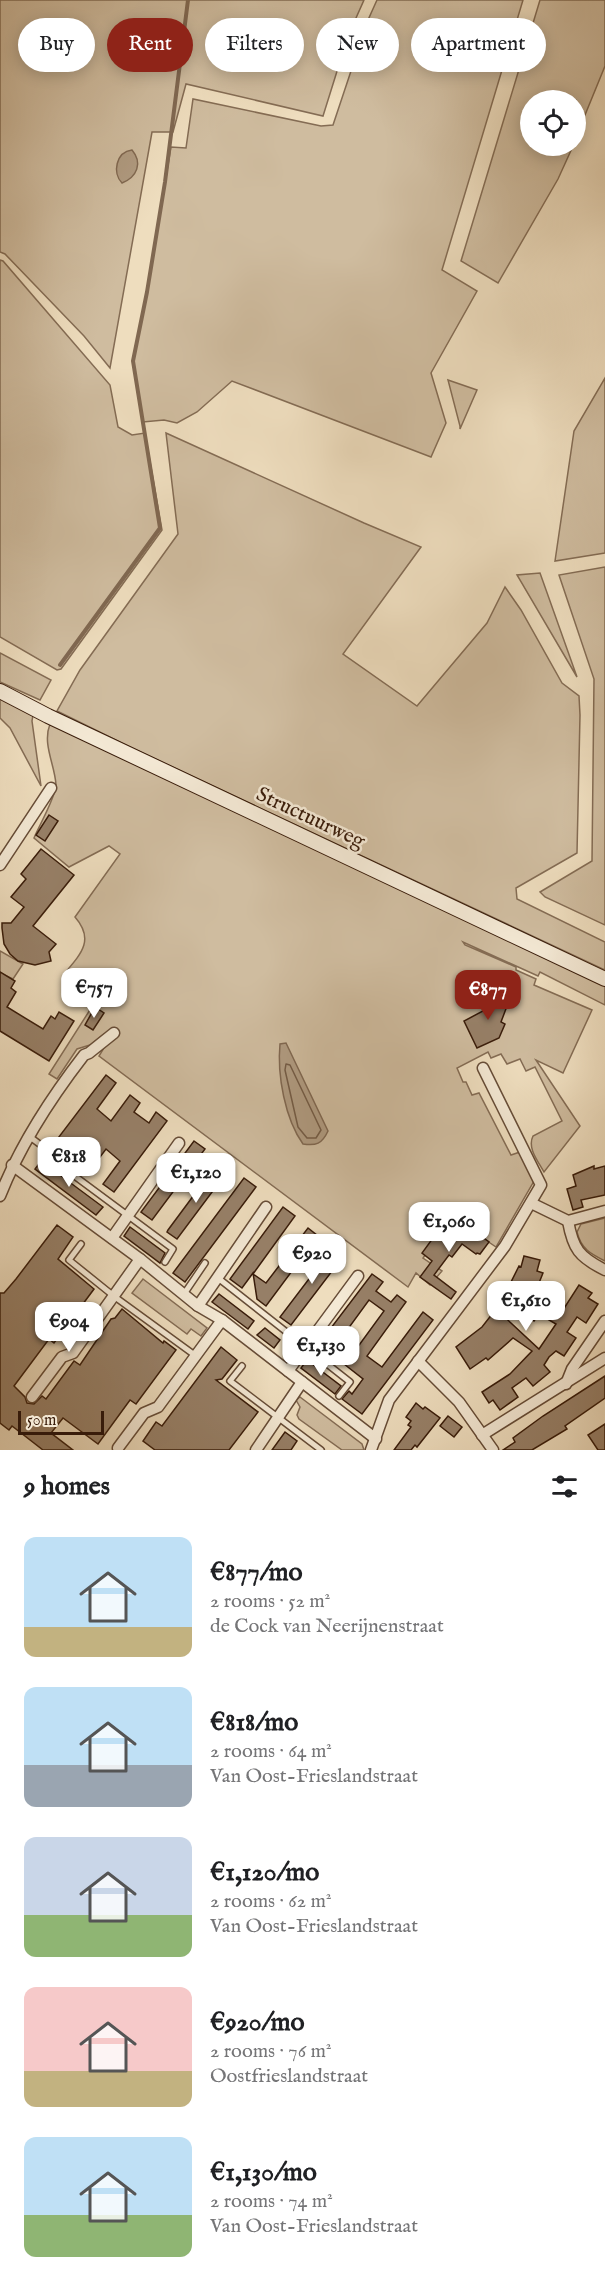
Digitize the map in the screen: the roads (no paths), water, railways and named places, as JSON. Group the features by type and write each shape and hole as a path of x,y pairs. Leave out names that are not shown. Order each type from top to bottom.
{"main road":[{"name":"Structuurweg","path":"0,691 48,716 605,979"}],"street":[{"path":"0,865 51,788"},
{"path":"0,1196 12,1165 56,1091 84,1055 114,1033"},
{"path":"371,1450 389,1400 505,1246 542,1185 483,1068"},
{"path":"112,1238 179,1143"},
{"path":"12,1165 140,1259 198,1306 222,1320 376,1439"},
{"path":"531,1203 568,1221 605,1210"},
{"path":"198,1306 267,1207"},
{"path":"568,1221 572,1241 584,1260 605,1270"},
{"path":"32,1397 62,1356 73,1353 140,1259"},
{"path":"288,1371 358,1276"},
{"path":"118,1448 144,1413 158,1407 222,1320"},
{"path":"566,1384 572,1369 605,1321"},
{"path":"482,1435 605,1358"},
{"path":"418,1361 459,1402 493,1450"},
{"path":"256,1450 302,1382"}],"lane":[{"path":"28,1136 49,1150 49,1157 173,1249 165,1262"},
{"path":"81,1244 69,1260 196,1356"},
{"path":"184,1294 205,1263"},
{"path":"218,1278 350,1382 339,1396"},
{"path":"242,1366 230,1382 321,1450"}],"water":[{"path":"132,150 137,160 137,169 122,183 117,174 117,164 122,155"},
{"path":"286,1043 328,1131 321,1141 312,1145 303,1144 287,1110 281,1083 279,1056 280,1044"}],"waterway":[{"path":"60,665 160,528 133,361 165,182 188,0"}]}
